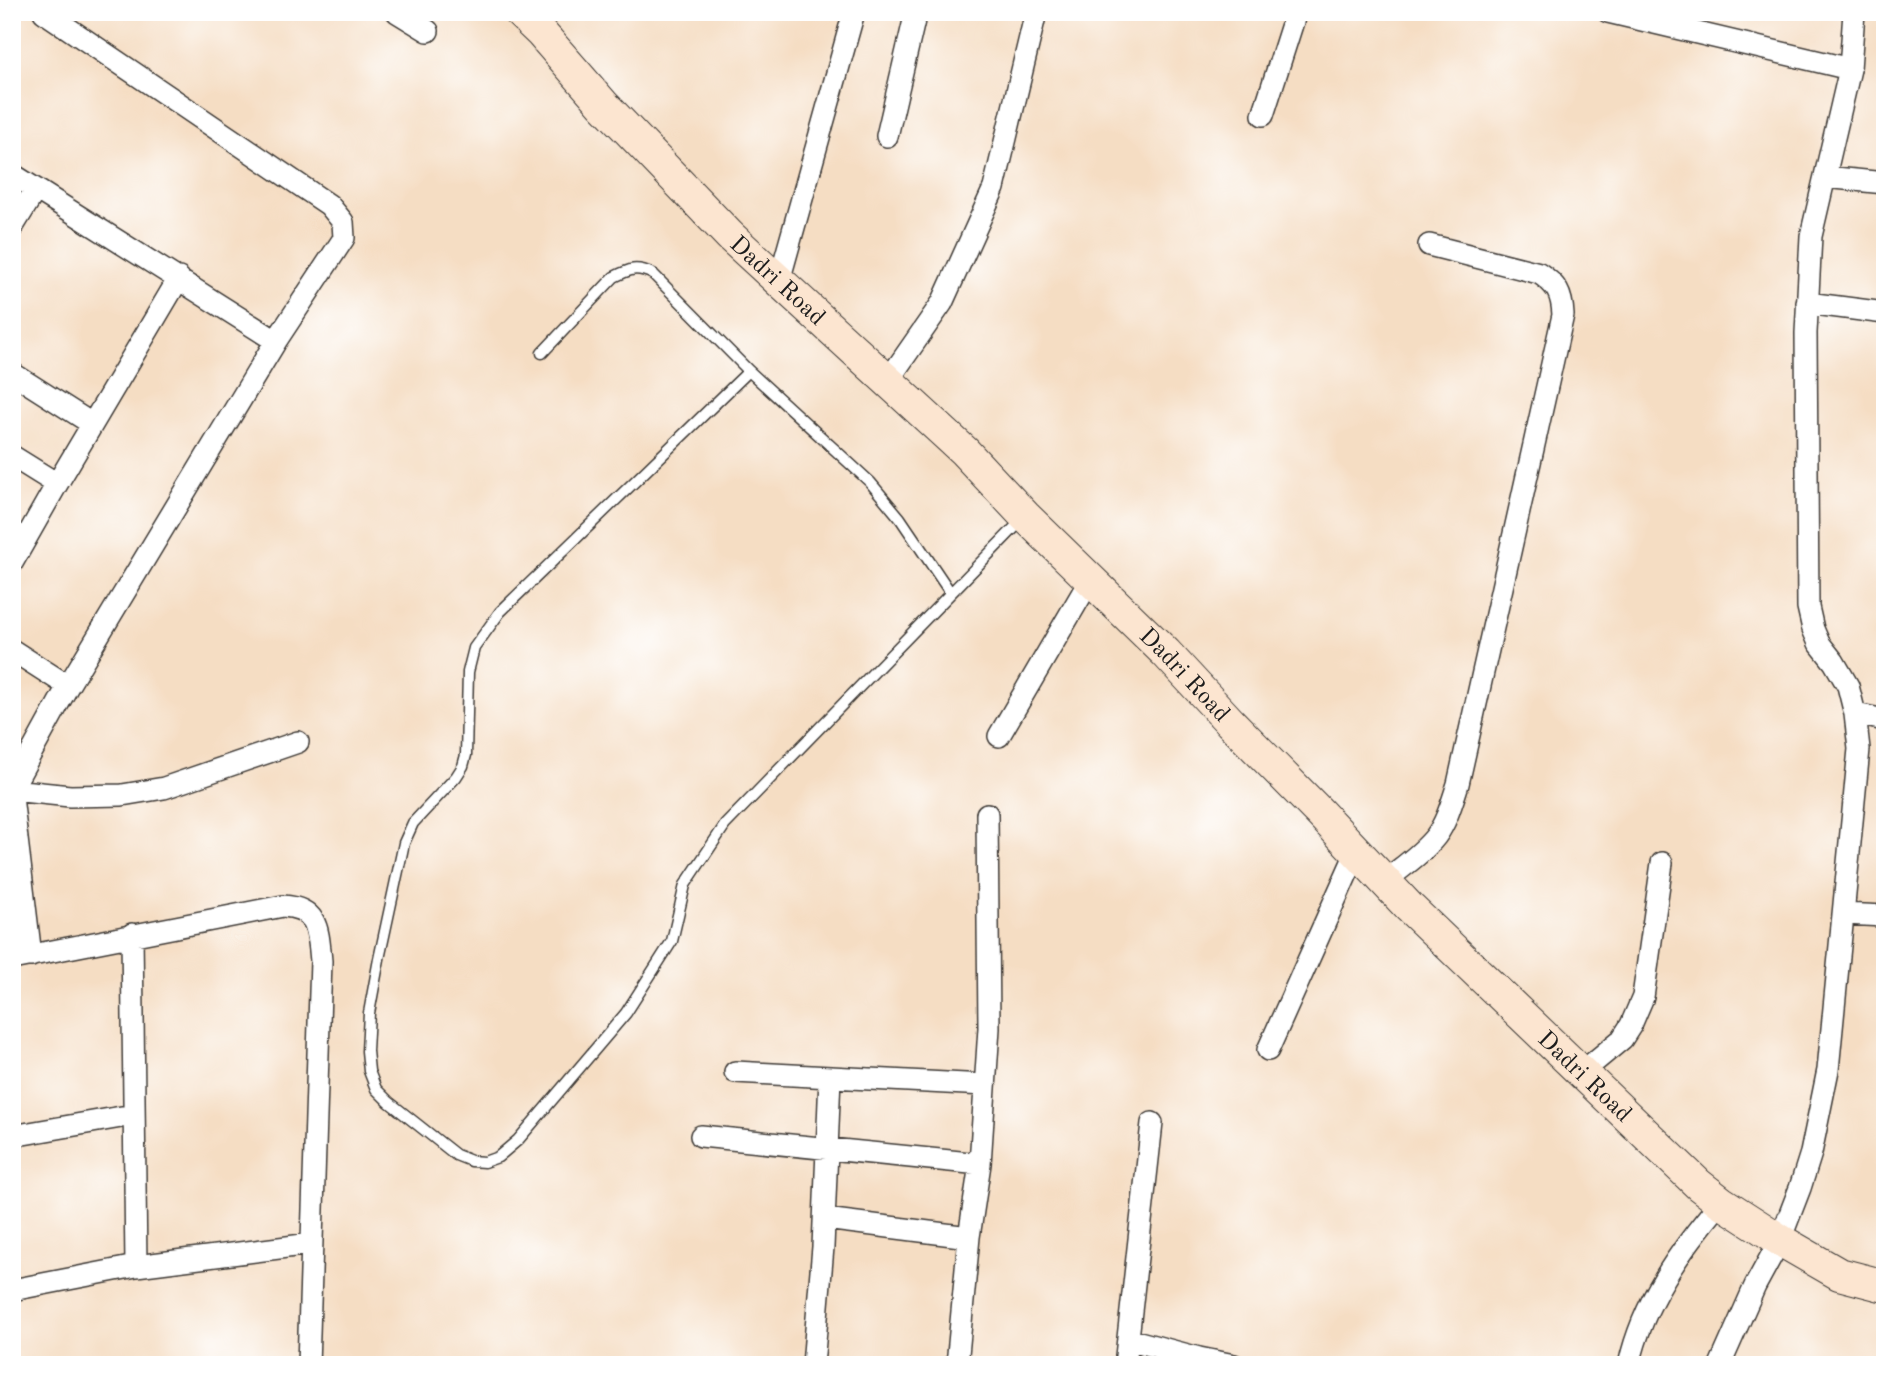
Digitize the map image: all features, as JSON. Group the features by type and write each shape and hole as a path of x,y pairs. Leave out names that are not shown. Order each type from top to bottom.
{"main road":[{"name":"Dadri Road","path":"519,12 730,236 964,452 1166,653 1410,908 1699,1185 1780,1240 1839,1274 1885,1286"}],"street":[{"path":"44,12 329,205 343,222 344,238 276,341 68,686 12,789 70,796 122,794 164,788 298,742"},
{"path":"397,12 429,31"},
{"path":"779,281 854,12"},
{"path":"887,136 916,12"},
{"path":"887,382 942,303 993,188 1036,12"},
{"path":"1264,115 1296,12"},
{"path":"1608,12 1850,69"},
{"path":"1720,1365 1755,1286 1780,1240 1800,1188 1811,1153 1828,1070 1859,748 1856,714 1848,686 1819,643 1812,629 1808,607 1807,303 1811,236 1850,69 1854,12"},
{"path":"12,174 276,341"},
{"path":"1825,177 1885,183"},
{"path":"12,228 36,189"},
{"path":"1385,881 1427,847 1437,834 1458,784 1563,315 1562,298 1551,281 1539,274 1429,244"},
{"path":"12,563 179,278"},
{"path":"1807,303 1885,313"},
{"path":"12,373 92,424"},
{"path":"12,456 57,484"},
{"path":"999,736 1090,580"},
{"path":"12,650 68,686"},
{"path":"1856,714 1885,720"},
{"path":"12,797 22,957 283,906 298,907 312,917 319,937 321,961 308,1365"},
{"path":"957,1365 969,1237 980,1164 989,1028 987,814"},
{"path":"1268,1050 1357,851"},
{"path":"1581,1073 1622,1039 1643,997 1662,863"},
{"path":"1843,914 1885,916"},
{"path":"132,934 136,1266"},
{"path":"735,1072 985,1085"},
{"path":"813,1365 825,1219 830,1077"},
{"path":"12,1136 133,1115"},
{"path":"1125,1365 1152,1123"},
{"path":"701,1136 980,1164"},
{"path":"1629,1365 1646,1311 1667,1272 1692,1236 1721,1202"},
{"path":"825,1219 969,1237"},
{"path":"12,1290 136,1266 311,1244"},
{"path":"1128,1339 1234,1365"}],"lane":[{"path":"542,353 614,277 641,268 653,274 748,371 870,482 900,518 950,592"},
{"path":"748,371 500,612 474,648 468,672 466,755 456,777 413,823 404,843 369,1013 367,1051 369,1071 376,1089 456,1156 484,1162 498,1157 518,1140 626,1013 672,941 685,886 725,825 1026,516"}]}
